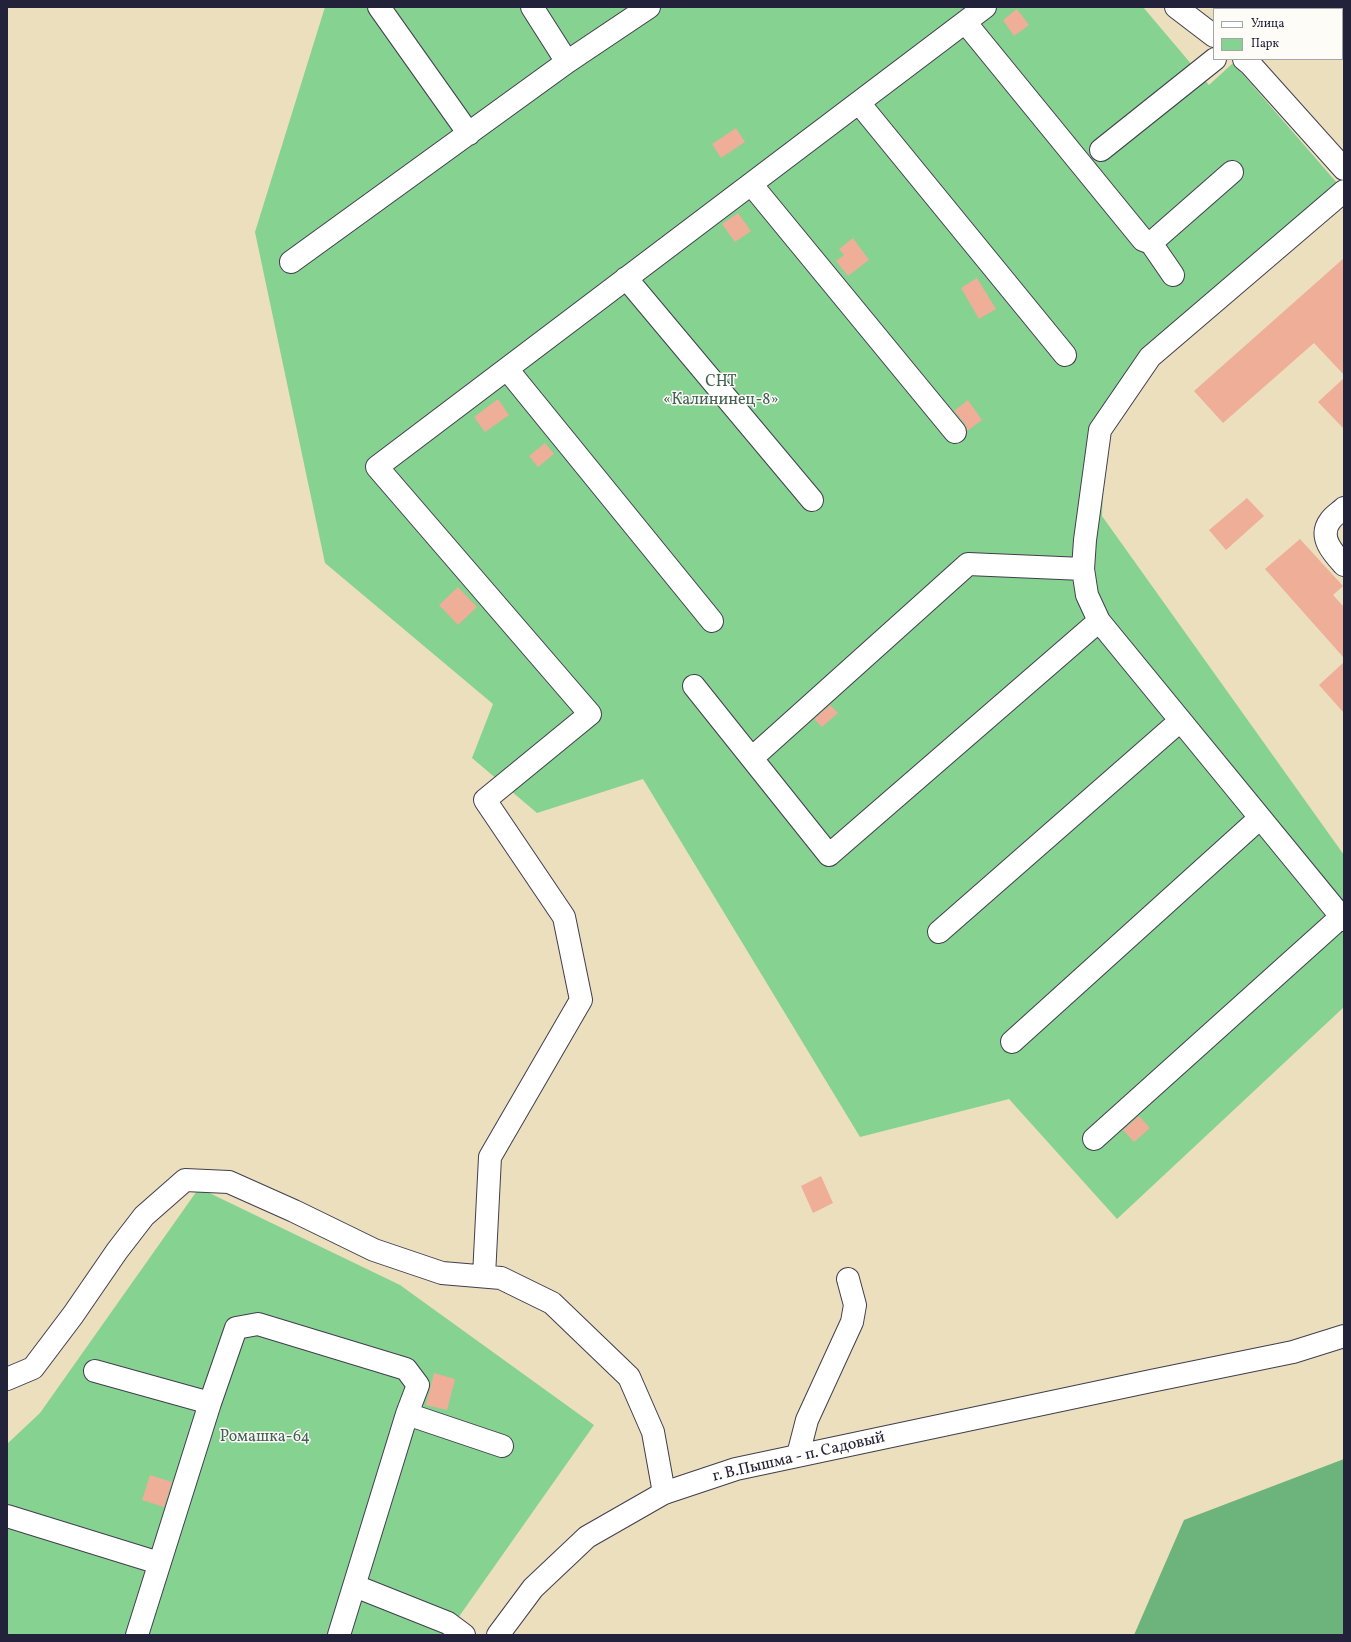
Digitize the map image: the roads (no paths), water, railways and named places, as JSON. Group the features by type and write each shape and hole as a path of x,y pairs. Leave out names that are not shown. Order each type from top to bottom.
{"street":[{"path":"379,7 469,134"},
{"path":"532,7 567,62"},
{"path":"291,262 567,62 649,7"},
{"path":"484,1276 490,1157 581,1000 564,917 485,800 590,714 377,467 985,7"},
{"path":"1176,7 1213,35"},
{"path":"965,22 1143,240 1151,243 1173,275"},
{"path":"1101,150 1214,60"},
{"path":"1249,61 1344,169"},
{"path":"859,103 1065,355"},
{"path":"1151,243 1232,172"},
{"path":"751,184 955,432"},
{"path":"1094,1139 1343,918 1099,621 1087,595 1083,569 1085,540 1100,430 1150,356 1344,191"},
{"path":"626,278 812,500"},
{"path":"507,369 712,621"},
{"path":"1344,508 1330,520 1325,531 1329,549 1344,565"},
{"path":"752,758 968,564 1083,569"},
{"path":"694,686 829,854 1099,621"},
{"path":"939,932 1180,721"},
{"path":"1012,1042 1260,818"},
{"path":"7,1379 33,1368 73,1316 144,1216 185,1180 229,1182 294,1210 374,1250 442,1273 501,1278 552,1303 629,1377 653,1432 664,1493"},
{"path":"798,1455 807,1420 852,1322 855,1305 848,1279"},
{"path":"137,1635 210,1403 236,1328 258,1324 406,1369 418,1385 407,1414 339,1635"},
{"name":"г. В.Пышма - п. Садовый","path":"498,1635 533,1588 587,1537 664,1493 736,1469 1152,1380 1293,1352 1344,1336"},
{"path":"95,1371 210,1403"},
{"path":"407,1414 502,1446"},
{"path":"7,1516 159,1563"},
{"path":"355,1586 448,1623 464,1635"}],"park label":[{"name":"СНТ «Калининец-8»","path":"721,392"},
{"name":"Ромашка-64","path":"265,1438"}]}
